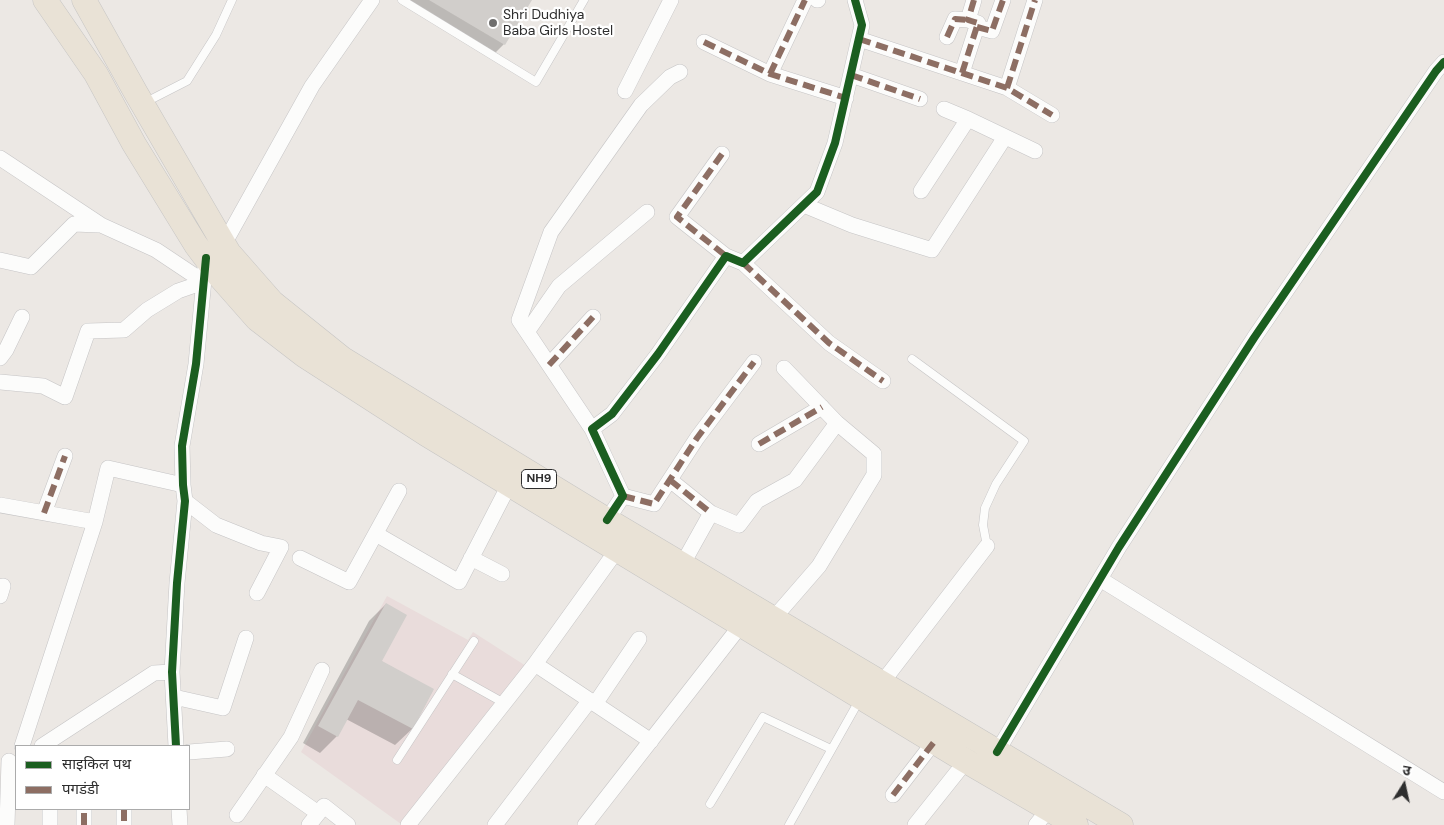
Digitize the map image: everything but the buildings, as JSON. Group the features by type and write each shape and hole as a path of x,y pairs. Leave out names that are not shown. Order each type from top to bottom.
{"highway":[{"name":"NH9","path":"45,0 96,74 134,144 196,244 215,251 229,253 272,302 343,359 607,520 1121,825"},
{"name":"NH9","path":"84,0 142,104 215,251 220,277 257,320 305,356 426,434 966,761 1043,817 1076,825"}],"street":[{"path":"176,745 172,672 177,582 185,501 182,485 182,446 196,364 204,282 215,251 312,86 372,0"},
{"path":"625,91 671,0"},
{"path":"770,74 805,0"},
{"path":"743,263 818,192 835,143 862,25 855,0"},
{"path":"962,73 973,24 974,0"},
{"path":"948,37 955,19 992,31 1003,0"},
{"path":"1007,88 1035,0"},
{"path":"859,39 1007,88 1052,115"},
{"path":"704,42 770,74 846,98"},
{"path":"997,752 1119,546 1249,347 1436,71 1444,62"},
{"path":"622,496 592,429 519,320 551,232 641,105 670,77 680,72"},
{"path":"851,76 920,99"},
{"path":"944,109 1035,151"},
{"path":"921,191 968,119"},
{"path":"804,205 852,225 932,250 1005,137"},
{"path":"722,154 677,217 726,256 743,263 828,343 883,381"},
{"path":"0,158 101,225 156,250 204,282"},
{"path":"527,332 559,286 647,212"},
{"path":"1,262 31,267 74,224 101,225"},
{"path":"592,429 612,414 658,354 726,256"},
{"path":"0,382 43,386 65,397 88,332 124,330 147,310 178,290 204,282"},
{"path":"0,358 6,350 22,317"},
{"path":"549,365 593,317"},
{"path":"622,496 654,504 698,438 754,362"},
{"path":"774,619 819,566 874,475 874,454 836,423 784,368"},
{"path":"759,444 822,407"},
{"path":"670,480 711,513 739,525 757,501 795,480 836,423"},
{"path":"44,513 65,456"},
{"path":"22,745 95,522 108,468 182,485"},
{"path":"376,534 459,582 509,485"},
{"path":"300,558 349,582 399,491"},
{"path":"607,520 622,496"},
{"path":"185,501 216,525 261,544 281,547 258,592"},
{"path":"0,504 95,522"},
{"path":"682,564 711,513"},
{"path":"881,684 987,546"},
{"path":"408,825 535,664 617,550"},
{"path":"471,558 502,574"},
{"path":"1100,578 1444,792"},
{"path":"585,825 741,625"},
{"path":"174,697 223,708 246,638"},
{"path":"495,825 640,639"},
{"path":"535,664 651,741"},
{"path":"237,815 291,737 322,670"},
{"path":"46,745 154,673 172,672"},
{"path":"893,795 934,742"},
{"path":"190,752 226,749"},
{"path":"7,825 9,761"},
{"path":"915,825 966,761"},
{"path":"264,775 313,819 324,806 348,825"},
{"path":"50,810 50,825"},
{"path":"84,810 84,825"},
{"path":"124,810 124,825"},
{"path":"179,810 180,825"}],"lane":[{"path":"142,104 187,81 216,35 232,0"},
{"path":"402,0 536,82 584,0"},
{"path":"912,359 1024,441 996,484 985,508 983,525 987,546"},
{"path":"397,760 474,641"},
{"path":"452,674 504,703"},
{"path":"789,825 861,697"},
{"path":"710,804 762,717 831,750"}],"shaded area":[{"path":"387,596 468,640 473,632 526,666 401,824 301,752"}],"marked path":[{"path":"770,74 805,0"},
{"path":"962,73 978,23 968,20 974,0"},
{"path":"977,27 992,31 1003,0"},
{"path":"1007,88 1035,0"},
{"path":"947,37 955,19 968,20"},
{"path":"859,39 1007,88 1052,115"},
{"path":"704,42 770,74 846,98"},
{"path":"851,75 920,99"},
{"path":"722,154 677,217 726,256"},
{"path":"743,263 829,343 883,381"},
{"path":"549,365 593,317"},
{"path":"623,496 654,504 697,438 754,362"},
{"path":"759,444 822,407"},
{"path":"44,513 65,456"},
{"path":"670,480 711,513"},
{"path":"893,795 934,742"},
{"path":"84,810 84,825"},
{"path":"124,810 124,825"}],"cycle path":[{"path":"607,520 623,496 592,429 612,414 658,354 726,256 743,263 817,192 835,143 862,25 855,0"},
{"path":"997,752 1119,547 1254,338 1444,62"},
{"path":"176,745 172,672 177,583 185,501 182,446 196,364 206,258"}],"place":[{"name":"Shri Dudhiya Baba Girls Hostel","path":"493,23"}]}
